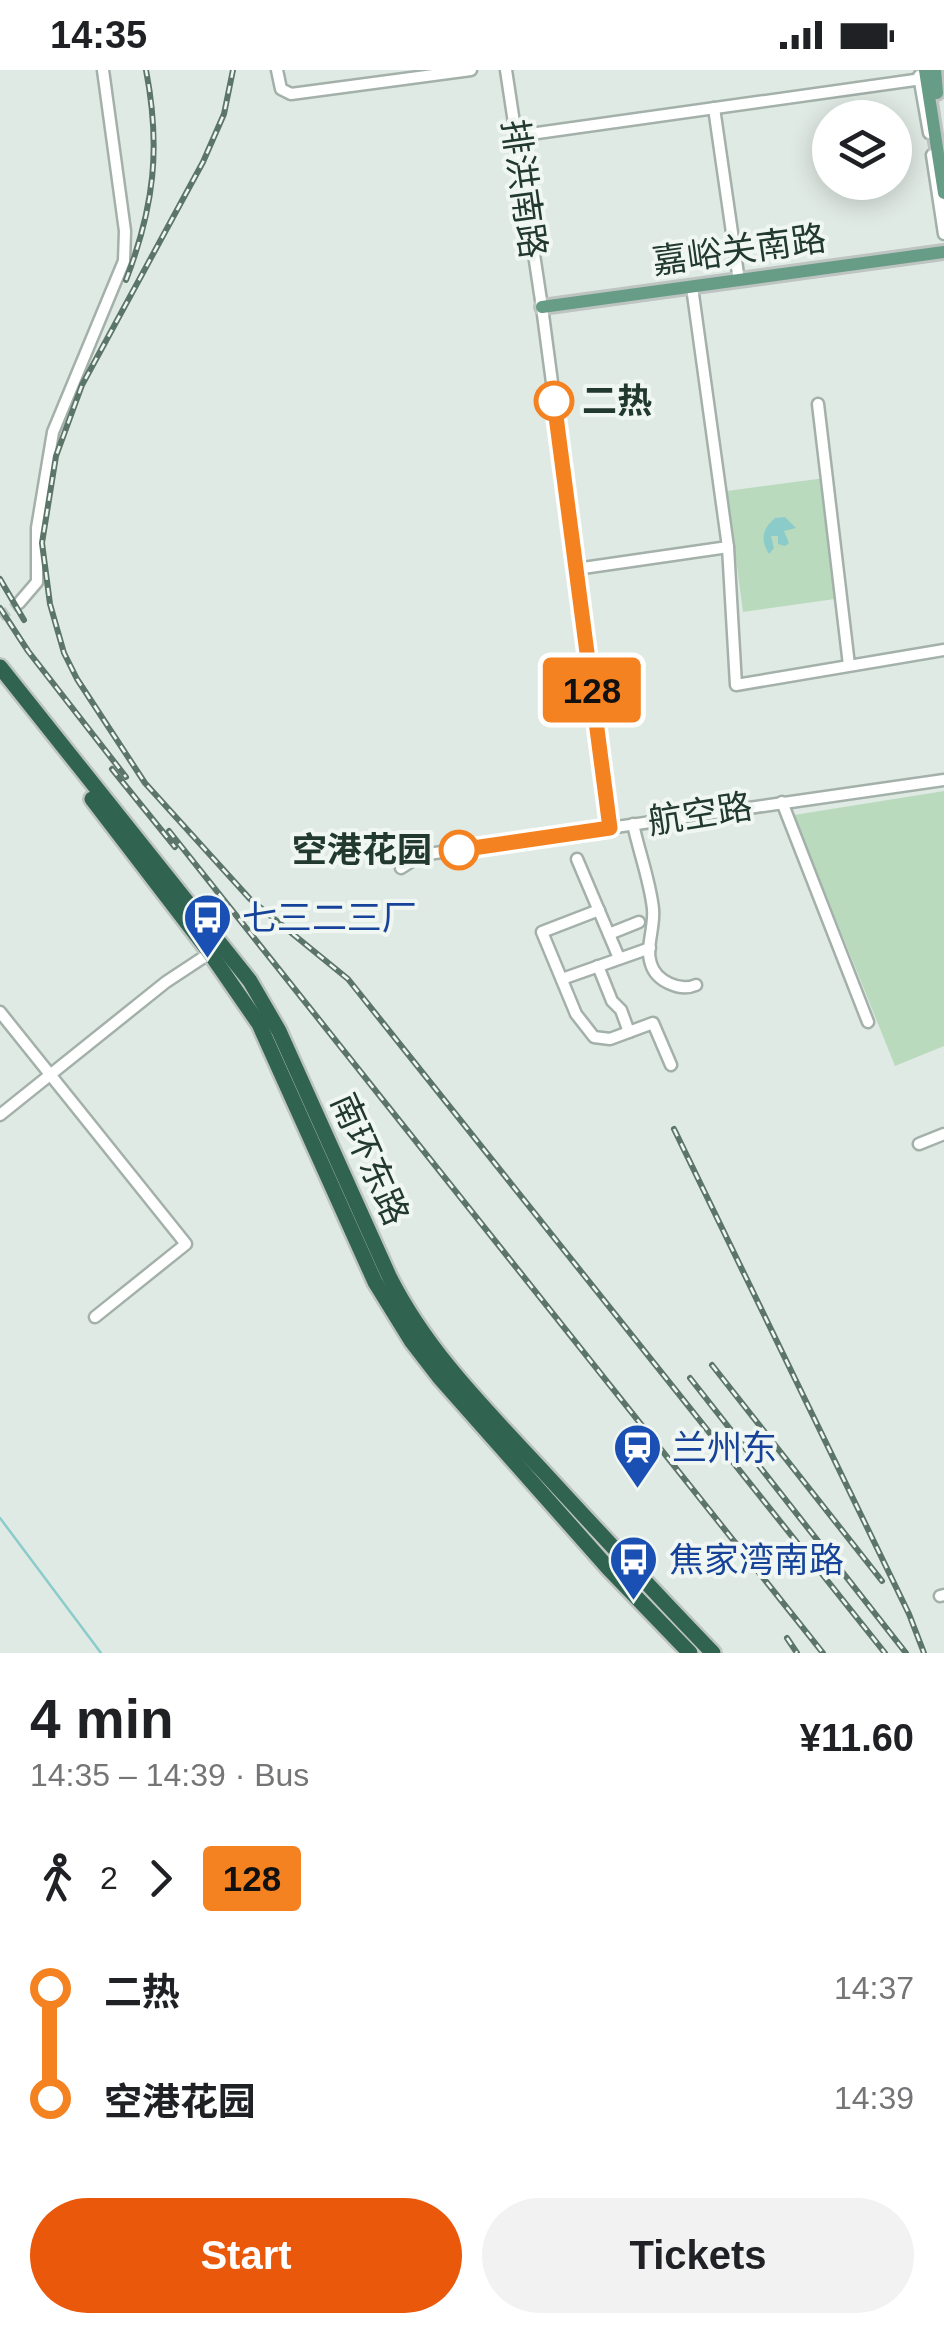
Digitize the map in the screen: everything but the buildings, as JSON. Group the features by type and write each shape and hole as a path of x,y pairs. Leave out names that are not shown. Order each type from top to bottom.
{"highway":[{"name":"南环东路","path":"0,667 216,949"},
{"name":"南环东路","path":"0,682 216,949 250,982 279,1030 407,1312 451,1371 690,1653"},
{"name":"南环东路","path":"615,1563 713,1653"}],"main road":[{"path":"927,74 944,136"},
{"path":"927,74 944,193"},
{"name":"嘉峪关南路","path":"542,307 944,252"}],"street":[{"path":"19,603 36,582 37,528 53,432 124,262 125,231 103,70"},
{"path":"277,70 281,89 291,94 389,76 472,70"},
{"name":"排洪南路","path":"506,70 542,307 610,828"},
{"path":"516,136 927,74 944,234"},
{"path":"714,108 739,281"},
{"path":"692,287 728,547 736,684 944,650"},
{"path":"818,404 849,665"},
{"path":"576,569 728,547"},
{"name":"航空路","path":"401,868 421,855 944,780"},
{"path":"782,802 868,1022"},
{"path":"633,824 653,908 650,963 660,978 684,988 696,985"},
{"path":"577,859 620,958"},
{"path":"599,910 542,932 576,1014 594,1038 610,1039 653,1023 671,1065"},
{"path":"609,934 639,922"},
{"path":"562,978 650,948"},
{"path":"0,1115 166,982 216,949"},
{"path":"598,966 629,1032"},
{"path":"0,1012 186,1244 95,1316"},
{"path":"919,1144 944,1134"}],"green space":[{"path":"825,478 842,598 743,612 727,491"},
{"path":"944,791 944,1046 895,1066 794,815"}],"water":[{"path":"785,517 796,528 784,531 789,543 785,546 778,544 778,536 771,536 774,548 769,554 764,544 767,526 775,518"}],"waterway":[{"path":"0,1518 101,1653"}],"tunnel":[{"path":"0,617 19,603"}],"railway":[{"path":"126,280 143,227 152,177 153,125 146,70"},
{"path":"233,70 224,114 203,162 82,385 56,456 42,543 50,604 64,653 145,783 250,899 348,979 885,1653"},
{"path":"0,579 24,620"},
{"path":"0,608 28,651 126,777"},
{"path":"112,769 175,847"},
{"path":"169,831 823,1653"},
{"path":"674,1129 909,1614 924,1653"},
{"path":"712,1365 882,1581"},
{"path":"690,1378 906,1653"},
{"path":"787,1638 797,1653"}],"bus line":[{"name":"128","path":"459,850 610,828 554,401"}],"place":[{"name":"二热","path":"554,401"},
{"name":"空港花园","path":"459,850"},
{"name":"七三二三厂","path":"207,960"},
{"name":"兰州东","path":"637,1490"},
{"name":"焦家湾南路","path":"634,1602"}]}
